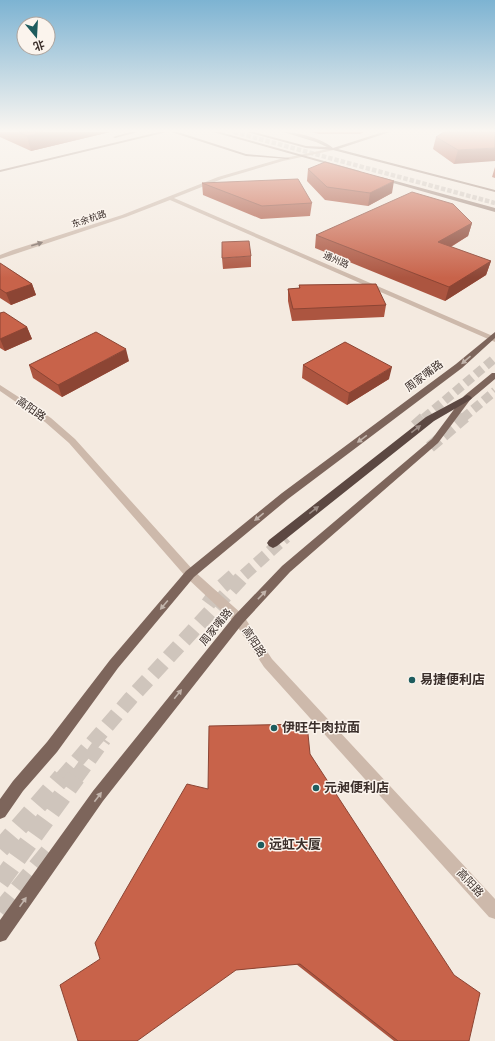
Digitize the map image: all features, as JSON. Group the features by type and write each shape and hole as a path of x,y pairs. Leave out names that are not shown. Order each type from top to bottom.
{"highway":[{"path":"273,543 430,419 467,398"}],"main road":[{"path":"390,181 495,210"},
{"path":"455,181 495,191"},
{"name":"周家嘴路","path":"0,812 18,786 52,747 114,664 190,574 285,496 422,394 493,338"},
{"name":"周家嘴路","path":"0,934 98,796 239,619 286,569 435,441 467,398 495,375"}],"street":[{"name":"东余杭路","path":"0,257 112,220 214,181"},
{"name":"通州路","path":"170,198 252,232 493,338"},
{"name":"高阳路","path":"0,387 48,420 72,441 190,574 239,619 268,663 495,911"}],"building":[{"path":"299,181 312,203 262,206 202,183"},
{"path":"320,181 394,181 370,193 327,187"},
{"path":"412,192 453,204 472,223 438,242 491,261 449,287 316,235"},
{"path":"249,241 251,256 222,258 222,242"},
{"path":"0,263 32,284 6,293 0,289"},
{"path":"376,284 386,305 293,309 288,289 300,288 299,285"},
{"path":"4,312 27,327 0,339 0,313"},
{"path":"96,332 126,349 58,385 29,365"},
{"path":"345,342 392,367 349,393 303,365"},
{"name":"远虹大厦","path":"307,724 310,754 454,975 480,993 469,1041 398,1041 300,964 236,970 137,1041 78,1041 60,985 100,959 95,943 187,784 208,789 209,726"}],"tunnel":[{"path":"413,181 495,203"},
{"path":"424,418 495,358"},
{"path":"463,418 495,391"},
{"path":"415,426 425,417"},
{"path":"430,447 465,417"},
{"path":"244,575 286,537"},
{"path":"208,604 219,589 235,575"},
{"path":"62,778 131,698 244,575"},
{"path":"76,778 104,739"},
{"path":"0,849 62,777"},
{"path":"0,882 76,777"},
{"path":"0,912 55,845"}],"place":[{"name":"易捷便利店","path":"412,680"},
{"name":"伊旺牛肉拉面","path":"274,728"},
{"name":"元昶便利店","path":"316,788"},
{"name":"远虹大厦","path":"261,845"}]}
